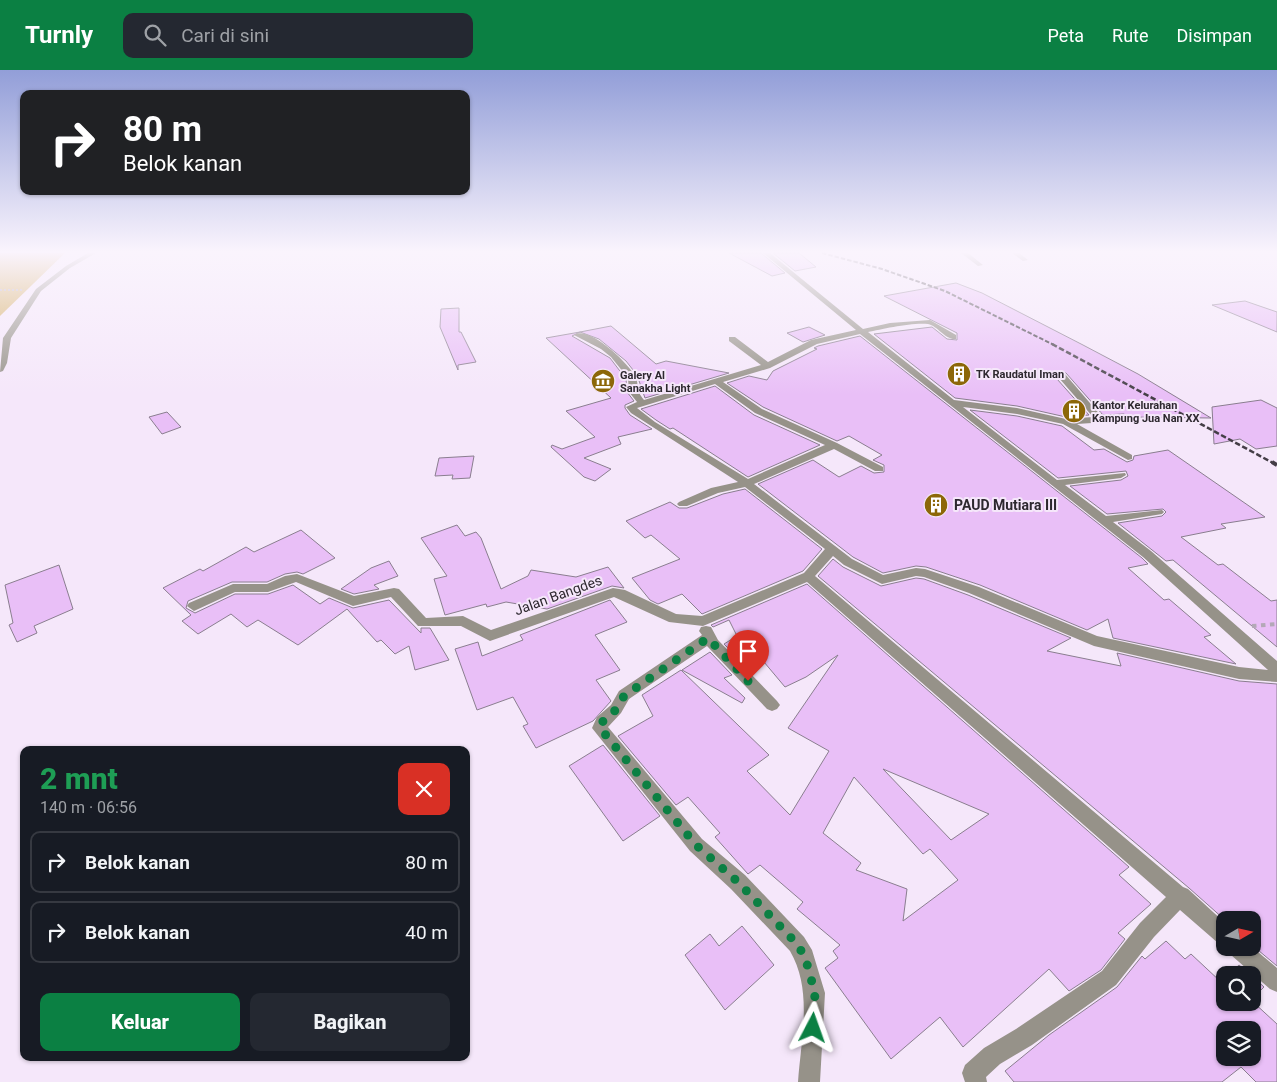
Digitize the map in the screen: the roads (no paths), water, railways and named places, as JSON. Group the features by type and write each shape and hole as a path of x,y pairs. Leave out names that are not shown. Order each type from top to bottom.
{"street":[{"path":"0,369 3,364 7,338 31,300"},
{"path":"825,300 953,403 1104,520 1188,590 1277,669"},
{"path":"953,337 930,322 890,325 803,346 790,355 767,366 718,382 633,405 632,408 747,483 848,562 882,580 916,572 926,573 974,590 1094,641 1239,673 1277,676"},
{"path":"578,336 606,347 620,366 632,377 632,392 642,403"},
{"path":"732,339 767,366"},
{"path":"1062,376 1100,420"},
{"path":"718,382 737,399 766,418 834,445 879,469"},
{"path":"953,403 1017,411 1066,422 1121,418"},
{"path":"1066,422 1128,457"},
{"path":"683,504 715,490 747,483 834,445"},
{"path":"1056,483 1121,475"},
{"path":"1104,520 1158,512"},
{"name":"Jalan Bangdes","path":"194,606 233,588 268,588 289,579 297,578 353,601 394,592 423,623 463,621 490,636 613,592 620,593 674,619 706,630 808,576 832,548"},
{"path":"808,576 1216,928"},
{"path":"772,705 706,630 624,696 612,715 602,722 600,728 696,845 738,882 797,944 810,971 815,993 809,1082"},
{"path":"976,1082 973,1073 992,1056 1024,1037 1109,978 1147,930 1180,896"},
{"path":"1247,956 1277,982"}],"railway":[{"path":"964,300 1052,344"},
{"path":"1052,344 1275,464"},
{"path":"1272,462 1277,465"}],"place":[{"name":"TK Raudatul Iman","path":"959,374"},
{"name":"Galery Al Sanakha Light","path":"603,381"},
{"name":"Kantor Kelurahan Kampung Jua Nan XX","path":"1074,411"},
{"name":"PAUD Mutiara III","path":"936,505"}]}
